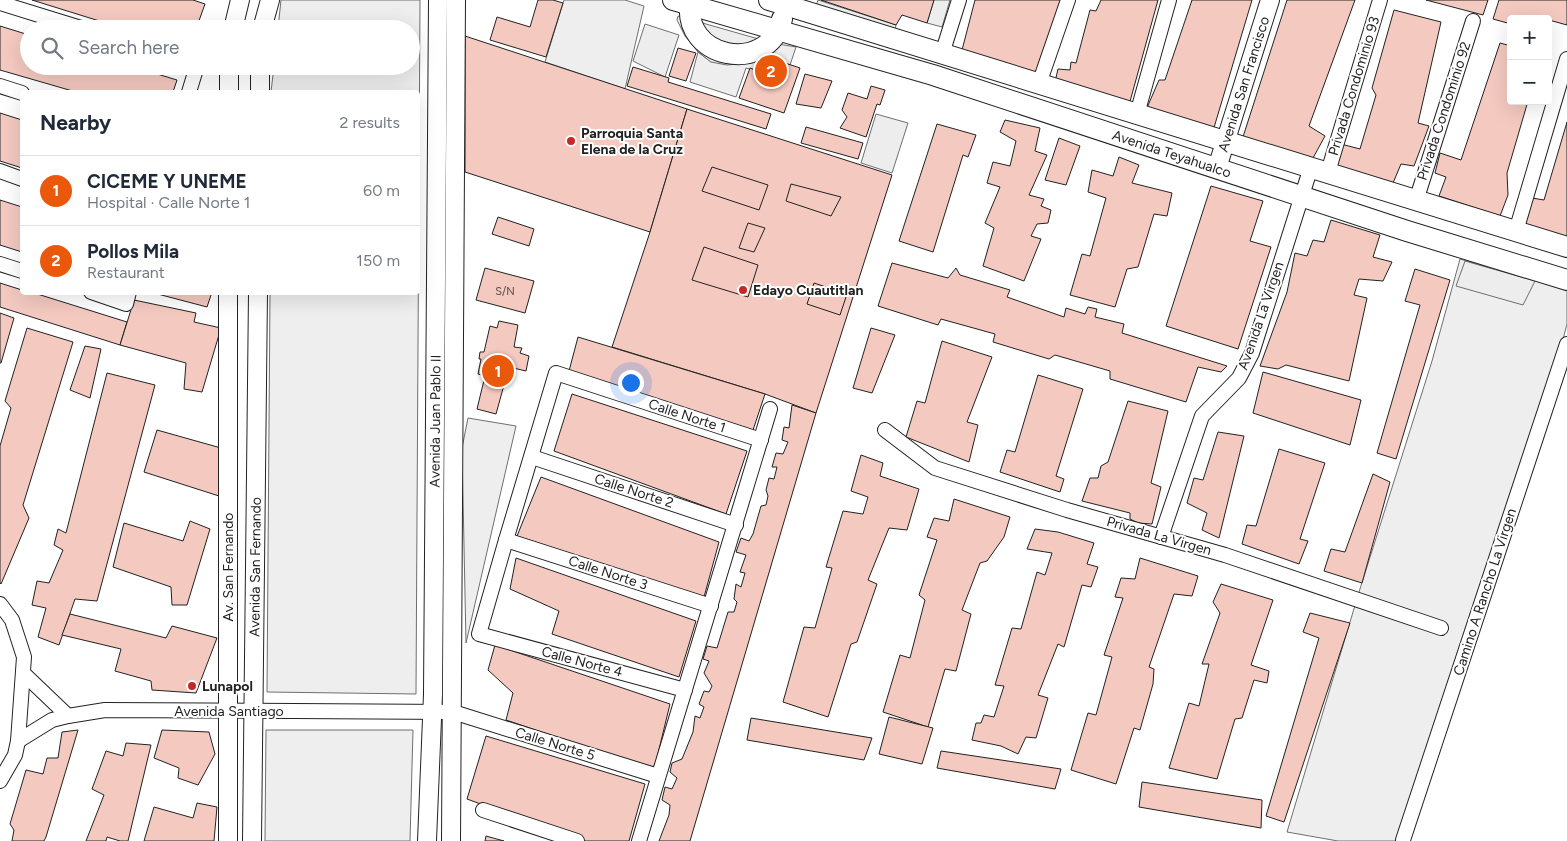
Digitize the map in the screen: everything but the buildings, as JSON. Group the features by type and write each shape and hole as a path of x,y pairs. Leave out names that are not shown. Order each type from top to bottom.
{"main road":[{"name":"Avenida Teyahualco","path":"778,1 942,54 1567,247"},
{"name":"Avenida Teyahualco","path":"685,2 701,39 715,50 732,55 750,53 766,44 778,31 783,13 778,1"},
{"name":"Avenida Teyahualco","path":"685,2 778,31 934,75 1302,196 1567,280"}],"street":[{"path":"235,20 240,0"},
{"path":"264,20 270,0"},
{"name":"Avenida Juan Pablo II","path":"427,841 432,713 438,0"},
{"path":"451,841 456,0"},
{"path":"942,54 959,0"},
{"path":"1039,84 1068,0"},
{"path":"1137,114 1170,0"},
{"name":"Avenida San Francisco","path":"1217,168 1270,0"},
{"name":"Privada Condominio 93","path":"1319,170 1380,0"},
{"path":"0,3 55,20"},
{"name":"Privada Condominio 92","path":"1416,200 1472,21"},
{"path":"1516,231 1567,59"},
{"path":"190,90 194,75"},
{"path":"228,75 228,90"},
{"path":"260,75 260,90"},
{"path":"0,86 20,92"},
{"name":"Avenida La Virgen","path":"1161,537 1202,416 1239,378 1252,353 1302,196 1319,170"},
{"path":"0,172 20,178"},
{"path":"0,264 20,270"},
{"path":"100,295 126,304 129,295"},
{"name":"Av. San Fernando","path":"228,295 228,841"},
{"name":"Avenida San Fernando","path":"252,841 258,295"},
{"name":"Camino A Rancho La Virgen","path":"1402,840 1567,344"},
{"name":"Calle Norte 1","path":"532,457 556,373 761,440"},
{"path":"639,841 770,409"},
{"name":"Privada La Virgen","path":"885,430 935,468 1067,510 1225,555 1441,628"},
{"path":"506,540 532,457"},
{"name":"Calle Norte 2","path":"532,457 736,525"},
{"name":"Calle Norte 3","path":"506,540 711,606"},
{"name":"Calle Norte 4","path":"506,540 479,634 685,690"},
{"path":"0,604 12,620 24,657 18,741 15,755 0,781"},
{"path":"23,674 68,716"},
{"name":"Avenida Santiago","path":"18,741 52,720 105,710 453,712"},
{"name":"Calle Norte 5","path":"453,712 658,776"},
{"path":"483,810 577,841"}],"shaded area":[{"path":"281,0 420,0 420,20 279,20"},
{"path":"564,0 625,0 644,6 625,89 545,62"},
{"path":"818,0 896,25 894,37 814,12"},
{"path":"934,0 950,0 942,27 927,23"},
{"path":"678,16 762,40 748,63 727,65 711,62 698,52 685,36 677,20"},
{"path":"645,24 679,35 665,77 633,61"},
{"path":"772,43 796,47 790,65 770,58 766,74 746,68 736,97 690,82 698,52 711,62"},
{"path":"273,75 420,75 419,90 271,90"},
{"path":"876,114 908,123 892,173 861,163"},
{"path":"1460,259 1567,290 1567,324 1554,374 1401,841 1338,841 1287,832 1359,592 1432,361"},
{"path":"1465,261 1535,281 1523,305 1456,286"},
{"path":"270,295 418,295 416,694 267,692"},
{"path":"468,418 516,426 466,643 462,448"},
{"path":"266,730 413,730 410,841 265,841"}],"place":[{"name":"Pollos Mila","path":"771,71"},
{"name":"Parroquia Santa Elena de la Cruz","path":"571,141"},
{"name":"Edayo Cuautitlan","path":"743,290"},
{"name":"CICEME Y UNEME","path":"498,371"},
{"name":"Lunapol","path":"192,686"}]}
